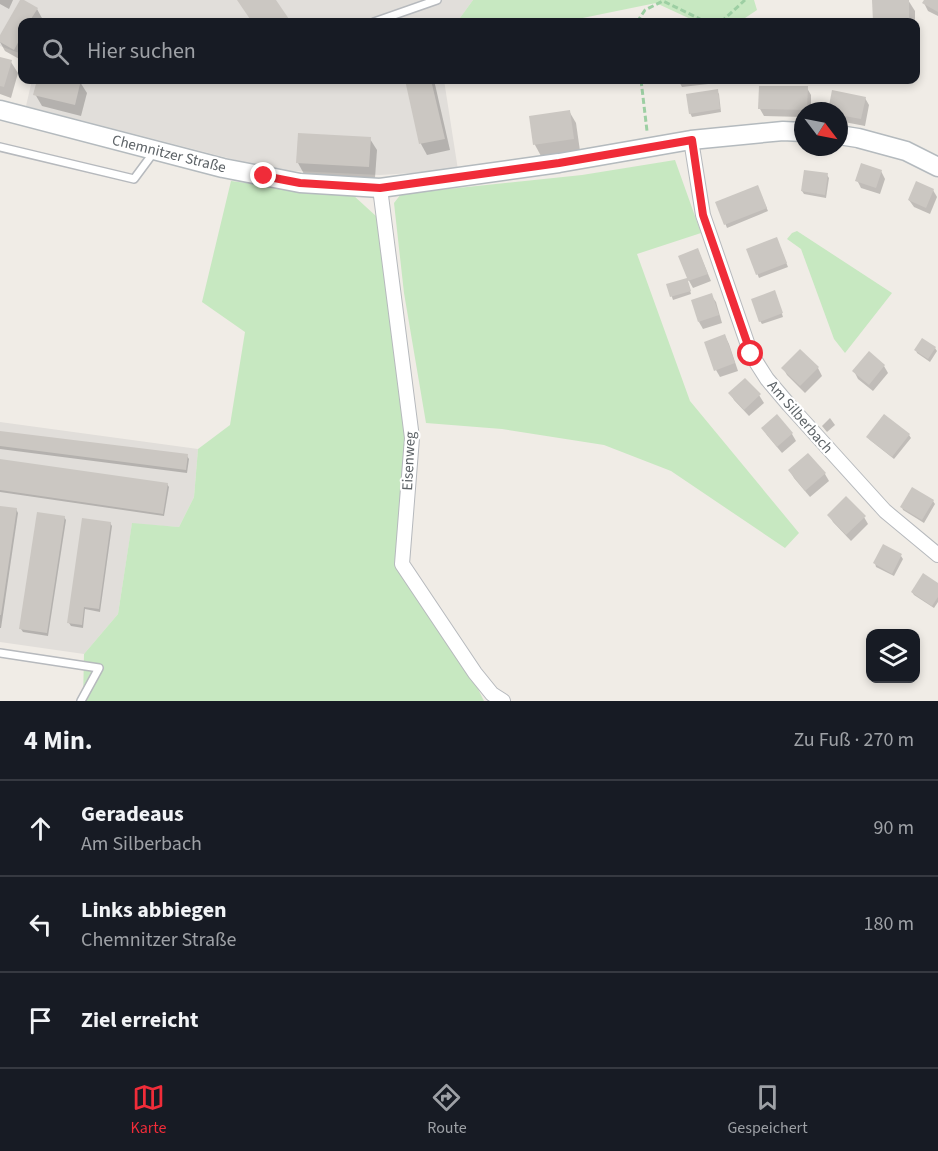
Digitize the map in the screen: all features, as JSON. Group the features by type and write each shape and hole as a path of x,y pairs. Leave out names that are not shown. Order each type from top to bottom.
{"street":[{"name":"Chemnitzer Straße","path":"0,110 223,168 300,183 380,188 559,163 692,140 794,132"},
{"path":"848,136 906,151 938,167"},
{"name":"Am Silberbach","path":"692,140 703,215 751,354 767,379 789,405 885,511 938,555"},
{"name":"Eisenweg","path":"380,188 412,438 402,564 475,673 492,694 503,701"}],"lane":[{"path":"385,18 437,0"},
{"path":"0,147 134,179 155,150"},
{"path":"0,652 99,668 81,701"}],"path":[{"path":"725,18 745,0"},
{"path":"640,18 645,10 663,1 698,18"},
{"path":"642,84 650,148"}],"shaded area":[{"path":"0,0 473,0 460,18 18,18 18,53 0,46"},
{"path":"31,84 445,84 458,170 380,175 274,170 26,106"},
{"path":"0,422 198,449 194,497 179,527 132,524 118,614 84,654 0,642"}],"green space":[{"path":"473,0 754,0 757,10 745,18 688,18 656,3 583,18 460,18"},
{"path":"675,160 701,233 637,254 690,401 799,533 785,548 671,471 604,445 502,429 426,423 404,293 394,203 401,194 582,175"},
{"path":"231,181 353,195 377,217 409,439 398,565 484,701 83,701 84,654 118,614 132,523 179,527 194,497 198,449 230,425 245,332 202,302"},
{"path":"797,231 892,293 845,353 834,339 801,249 787,239"}],"building":[{"path":"20,0 38,8 32,18 18,18 18,42 14,50 0,42 0,35"},
{"path":"237,0 276,0 288,18 249,18"},
{"path":"872,0 909,0 909,18 873,18"},
{"path":"924,0 938,0 938,12 922,3"},
{"path":"0,57 12,60 4,87 0,86"},
{"path":"36,84 80,84 75,105 33,95"},
{"path":"406,84 432,84 445,139 419,144"},
{"path":"759,86 808,86 807,102 794,102 794,110 758,109"},
{"path":"718,89 720,109 689,114 686,94"},
{"path":"832,90 866,97 861,119 848,117 848,102 830,102"},
{"path":"570,110 574,139 533,145 529,116"},
{"path":"298,133 371,137 369,167 296,163"},
{"path":"861,163 882,170 876,188 855,181"},
{"path":"804,170 828,173 825,195 801,191"},
{"path":"916,181 934,189 926,208 908,200"},
{"path":"758,185 767,208 724,225 715,202"},
{"path":"777,237 787,263 756,275 746,249"},
{"path":"698,248 708,274 688,281 691,291 670,297 666,284 687,278 678,256"},
{"path":"775,290 783,313 759,322 751,299"},
{"path":"712,293 719,315 698,322 691,300"},
{"path":"725,334 735,363 714,371 704,342"},
{"path":"922,338 936,347 928,359 914,350"},
{"path":"800,349 819,367 800,386 781,368"},
{"path":"869,351 885,365 869,385 852,371"},
{"path":"745,378 761,394 744,410 728,393"},
{"path":"777,414 793,433 777,447 761,428"},
{"path":"884,414 910,434 892,457 866,437"},
{"path":"0,431 188,454 186,470 0,446"},
{"path":"808,453 826,473 805,491 788,470"},
{"path":"0,459 168,483 163,514 0,490"},
{"path":"912,487 934,500 922,520 900,507"},
{"path":"846,496 866,516 846,535 827,515"},
{"path":"0,506 17,508 1,615 0,615"},
{"path":"37,512 65,516 47,633 19,629"},
{"path":"82,518 111,522 99,609 84,607 82,625 67,623"},
{"path":"883,544 902,554 892,574 873,563"},
{"path":"923,573 938,583 938,597 932,606 911,592"}],"route":[{"path":"264,176 300,183 380,188 559,163 692,140 703,215 751,354"}]}
